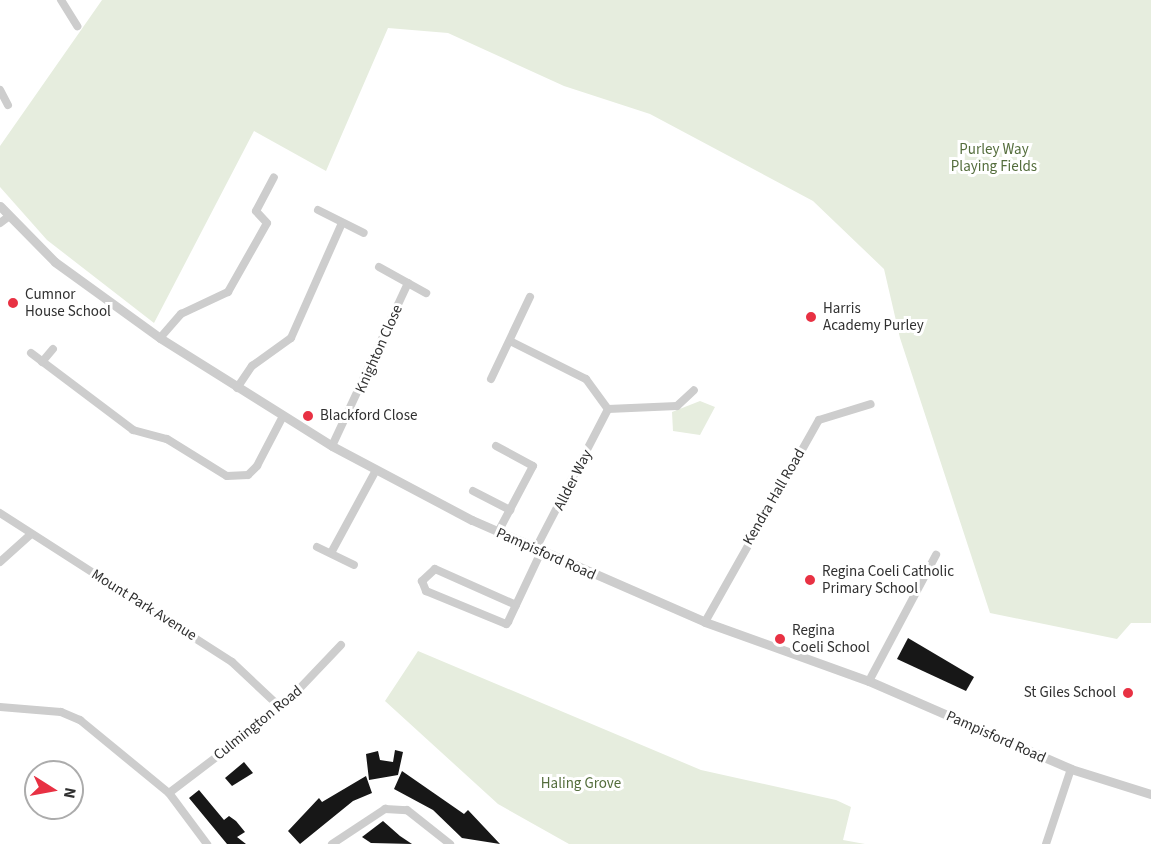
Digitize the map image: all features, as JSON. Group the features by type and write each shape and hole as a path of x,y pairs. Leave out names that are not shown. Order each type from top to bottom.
{"street":[{"path":"61,0 77,26"},
{"path":"0,90 8,105"},
{"path":"160,339 181,314 228,292 267,223 256,211 274,177"},
{"name":"Pampisford Road","path":"0,206 8,217 55,262 160,339 332,446 376,470 538,551 705,622 869,681 1071,769 1151,794"},
{"path":"318,210 364,233"},
{"path":"0,223 8,217"},
{"path":"237,388 252,366 291,338 342,223"},
{"path":"379,267 426,293"},
{"name":"Knighton Close","path":"332,446 408,283"},
{"path":"491,379 530,297"},
{"path":"510,341 586,379 608,409 677,406 694,390"},
{"path":"42,362 53,349"},
{"path":"31,353 133,430 167,439 227,476 248,475 257,466 283,416"},
{"name":"Kendra Hall Road","path":"705,622 819,420 871,404"},
{"name":"Allder Way","path":"516,604 437,570 424,576 426,591 499,624 508,622 516,604 538,551 608,409"},
{"path":"496,446 533,466 498,532"},
{"path":"331,553 376,470"},
{"path":"473,491 510,510"},
{"name":"Mount Park Avenue","path":"0,513 30,535 214,649 281,708"},
{"path":"0,562 30,535"},
{"path":"317,547 354,565"},
{"path":"869,681 936,555"},
{"name":"Culmington Road","path":"170,793 281,708 340,645"},
{"path":"0,707 70,714 170,793 207,844"},
{"path":"1046,844 1071,769"},
{"path":"332,844 385,809 407,810 450,844"}],"green space":[{"name":"Purley Way Playing Fields","path":"102,0 1151,0 1151,623 1131,623 1117,639 990,613 900,338 884,269 813,201 650,114 564,86 448,33 388,28 326,171 254,131 154,323 47,240 0,187 0,146"},
{"path":"700,401 715,407 700,435 673,431 672,412"},
{"name":"Haling Grove","path":"418,651 701,770 836,800 851,807 843,840 865,844 569,844 498,804 385,701"}],"building":[{"path":"908,638 974,677 966,691 897,659"},
{"path":"395,750 403,752 398,775 369,780 366,754 378,751 380,760 393,762"},
{"path":"244,762 253,773 232,786 225,778"},
{"path":"402,771 464,814 468,810 500,844 462,838 433,810 394,789"},
{"path":"366,776 372,793 353,801 300,844 288,831 319,798 322,802"},
{"path":"199,790 224,820 229,816 236,821 245,832 237,837 246,844 227,844 189,798"},
{"path":"383,821 412,844 371,843 362,837"}],"place":[{"name":"Cumnor House School","path":"13,303"},
{"name":"Harris Academy Purley","path":"811,317"},
{"name":"Blackford Close","path":"308,416"},
{"name":"Regina Coeli Catholic Primary School","path":"810,580"},
{"name":"Regina Coeli School","path":"780,639"},
{"name":"St Giles School","path":"1128,693"}]}
